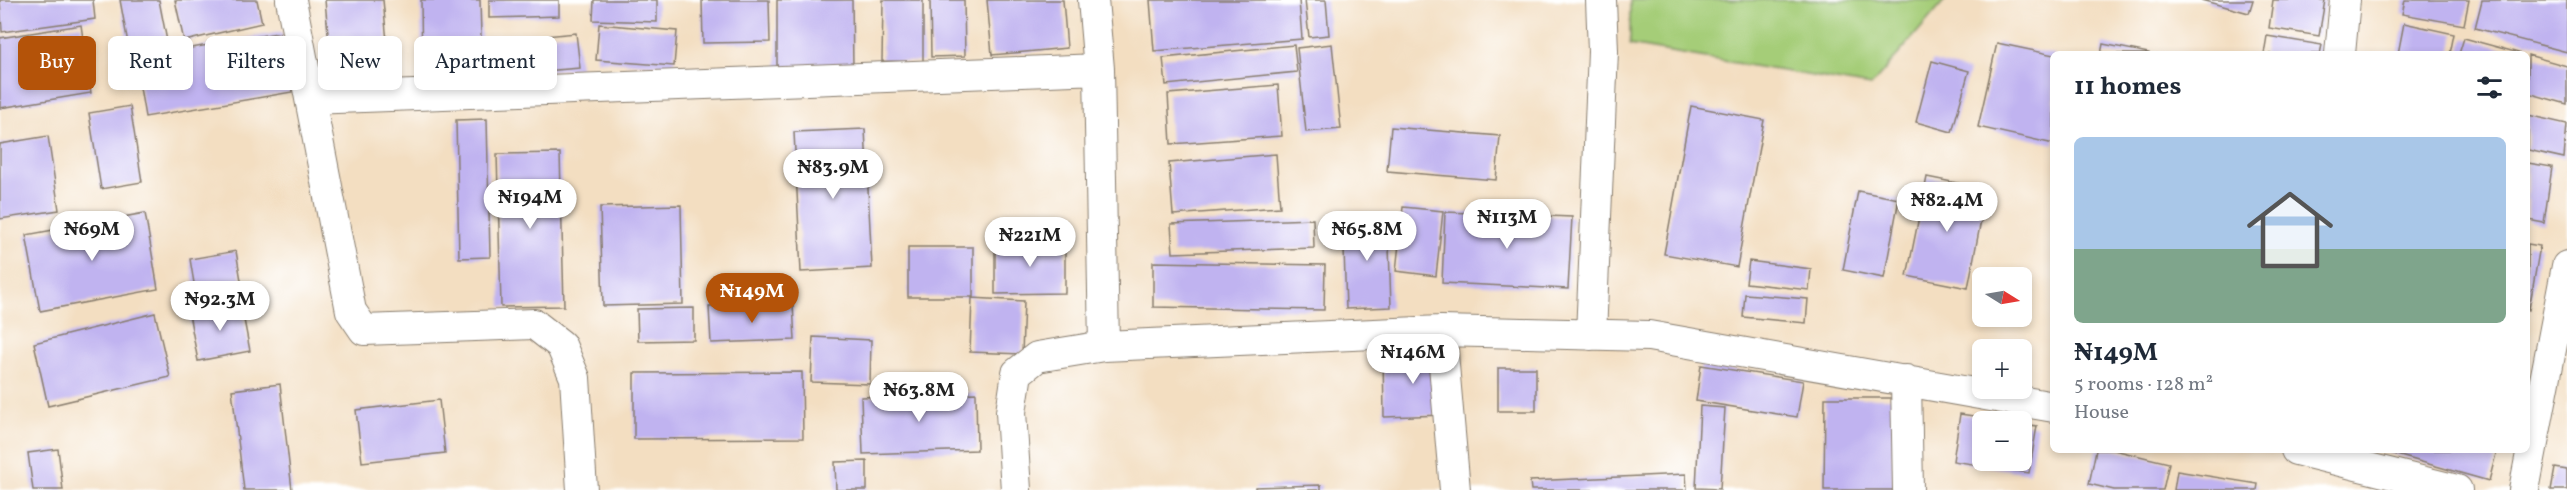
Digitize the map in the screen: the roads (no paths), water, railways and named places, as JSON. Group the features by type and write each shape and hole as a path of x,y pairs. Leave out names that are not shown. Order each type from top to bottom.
{"street":[{"path":"291,0 351,310 364,330 534,324 561,345 575,378 582,490"},
{"path":"1093,0 1099,69 1104,346"},
{"path":"1591,334 1603,51 1601,0"},
{"path":"2340,51 2345,0"},
{"path":"310,99 1099,69"},
{"path":"2524,490 2567,266"},
{"path":"1441,331 1455,490"},
{"path":"1016,490 1011,412 1017,373 1037,357 1104,346 1441,331 1649,336 2050,406"},
{"path":"1906,380 1908,490"},
{"path":"2309,453 2457,490"}]}
